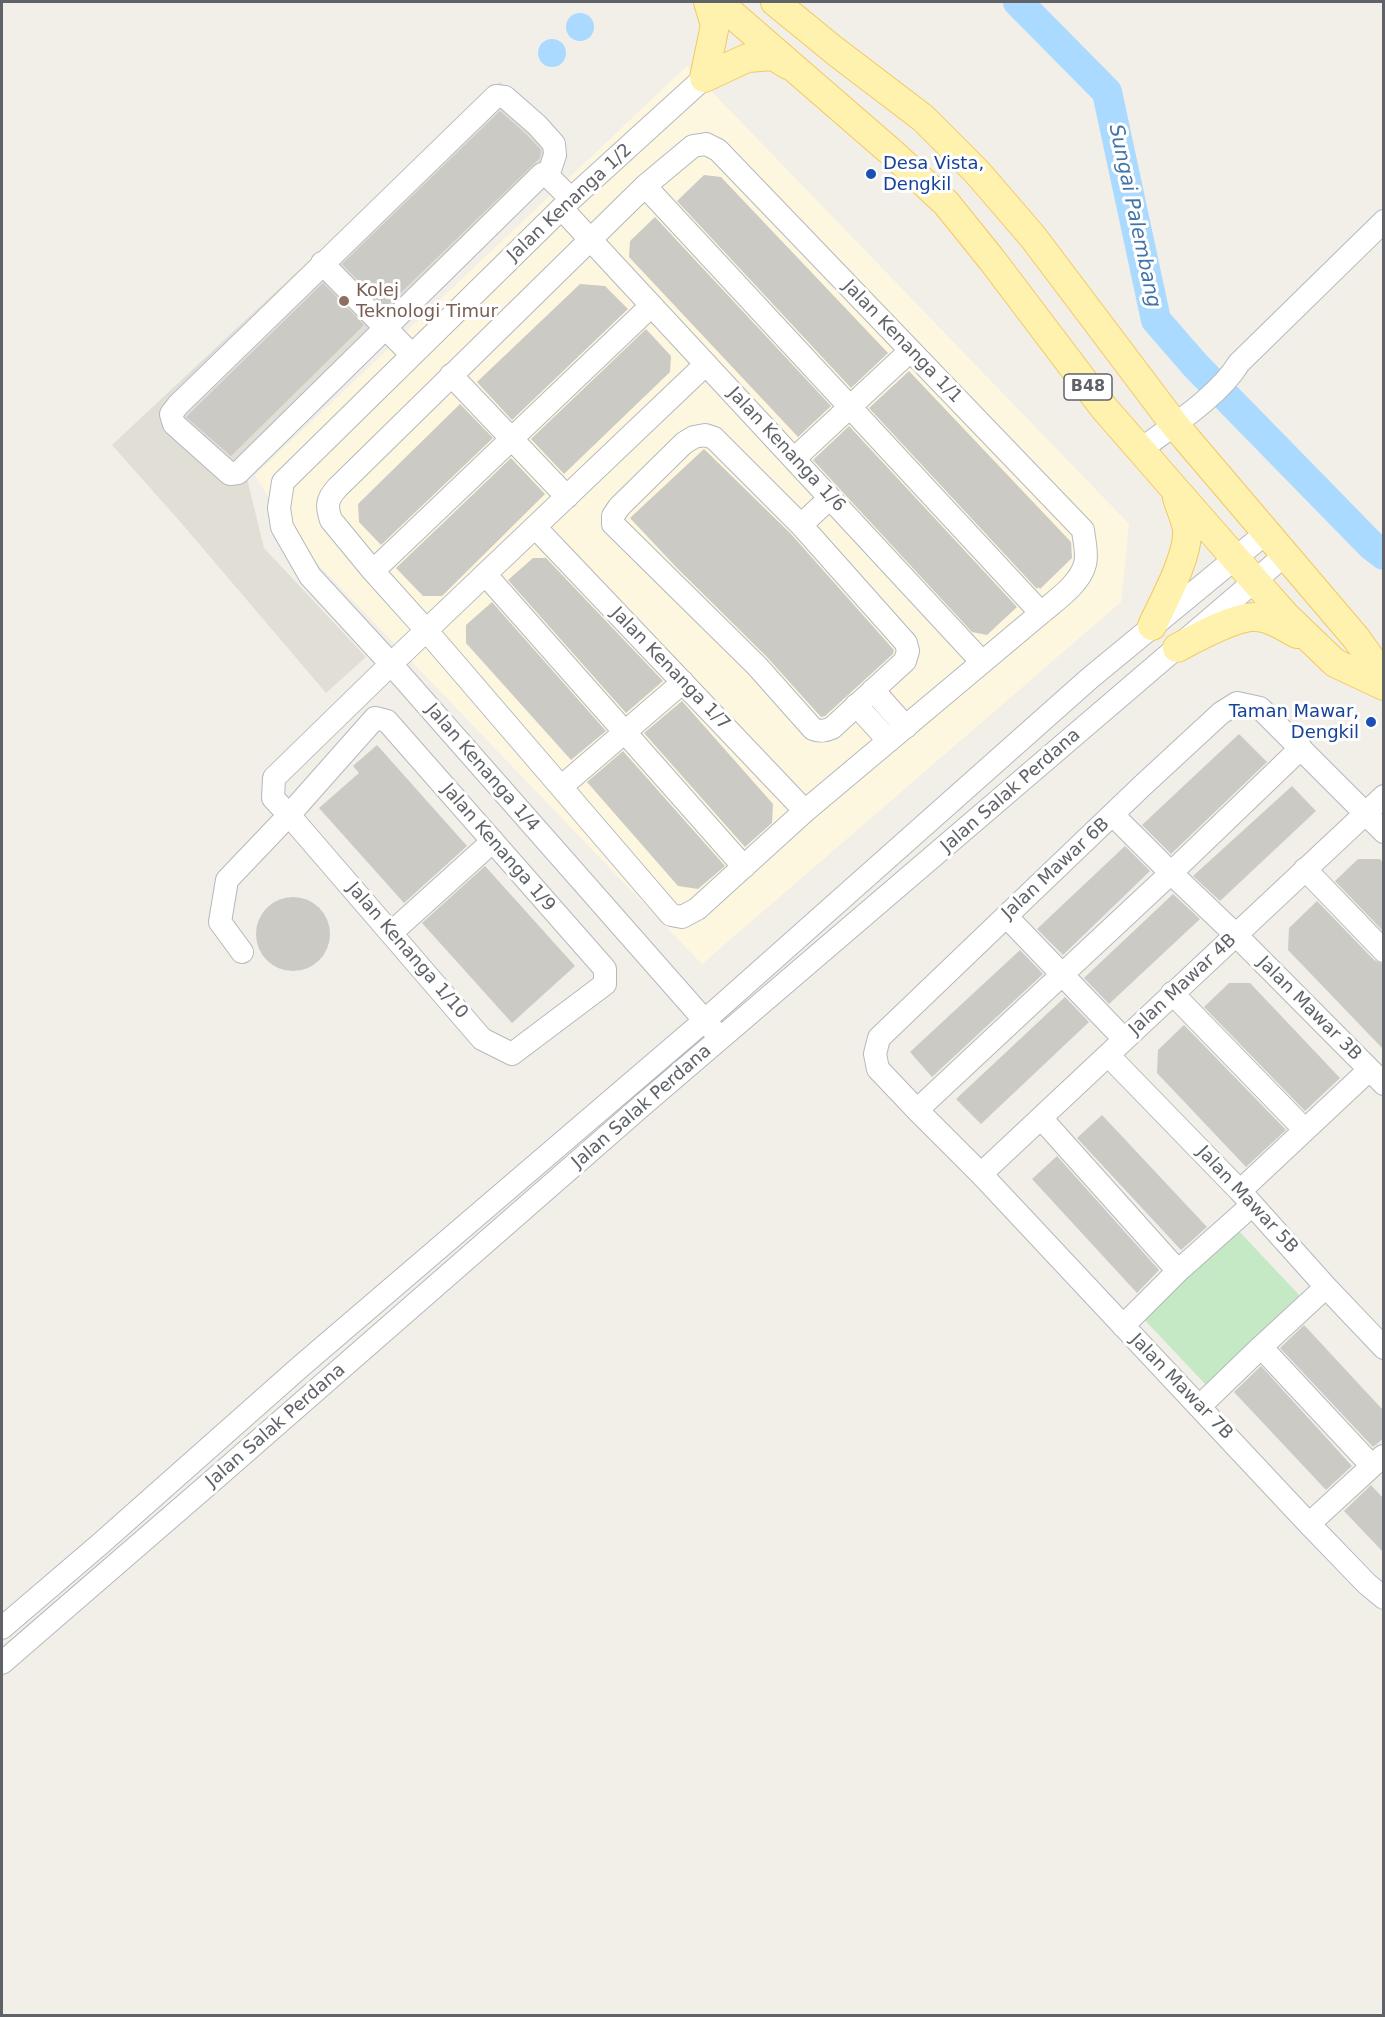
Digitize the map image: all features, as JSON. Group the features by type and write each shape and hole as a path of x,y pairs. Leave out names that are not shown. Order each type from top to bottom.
{"main road":[{"path":"704,78 715,25 708,2"},
{"name":"B48","path":"718,2 804,75 946,203 1104,408 1255,581 1335,663 1383,686"},
{"name":"B48","path":"775,2 923,118 977,172 1034,237 1170,419 1356,638 1383,677"},
{"path":"704,78 747,58 773,56 804,75"},
{"path":"1152,626 1175,576 1184,549 1187,530 1175,491"},
{"path":"1177,648 1206,632 1256,616 1275,621 1314,644"}],"street":[{"name":"Jalan Kenanga 1/2","path":"283,482 567,204 704,78"},
{"path":"496,96 505,97 537,125 554,144 555,155 548,176 542,174 384,327 244,468 238,473 231,474 174,424 171,414 322,263 496,96"},
{"name":"Jalan Kenanga 1/1","path":"645,186 693,146 706,144 718,150 1083,530 1086,548 1085,564 1075,583 1041,613"},
{"name":"Jalan Kenanga 1/6","path":"548,176 590,238 982,662"},
{"path":"645,186 1041,613 805,811 697,909 682,917 671,915 373,571 331,520 327,510 328,498 645,186"},
{"path":"1136,445 1232,369 1383,220"},
{"path":"322,263 412,356"},
{"path":"373,571 651,306"},
{"path":"794,459 910,351"},
{"path":"391,664 706,364"},
{"path":"451,375 567,497"},
{"path":"705,435 714,438 801,525 906,643 908,651 905,661 865,698 832,728 819,732 813,729 757,666 613,524 613,516 619,507 684,443 694,437 705,435"},
{"name":"Jalan Kenanga 1/4","path":"283,482 279,508 282,527 310,576 391,664 721,1038"},
{"path":"801,525 830,498"},
{"name":"Jalan Kenanga 1/7","path":"535,527 805,811"},
{"name":"Jalan Salak Perdana","path":"2,1628 99,1545 190,1462 704,1020 1090,678 1266,533"},
{"name":"Jalan Salak Perdana","path":"2,1663 721,1038 1285,555"},
{"path":"485,574 744,867"},
{"name":"Jalan Kenanga 1/10","path":"391,664 274,778 273,798 482,1039 512,1054 555,1022"},
{"path":"561,787 683,682"},
{"path":"865,698 898,734"},
{"name":"Jalan Mawar 6B","path":"879,1038 1221,713 1237,703 1260,708 1301,748"},
{"name":"Jalan Kenanga 1/9","path":"289,815 375,717 387,721 605,969 605,984 555,1022"},
{"path":"917,1110 1301,748 1383,832"},
{"name":"Jalan Mawar 4B","path":"981,1174 1383,796"},
{"path":"242,952 220,922 227,880 289,815"},
{"name":"Jalan Mawar 3B","path":"1113,815 1380,1079"},
{"path":"391,933 493,841"},
{"path":"1305,869 1383,951"},
{"name":"Jalan Mawar 5B","path":"1006,916 1062,974 1116,1047 1246,1198 1383,1348"},
{"path":"1173,993 1305,1130"},
{"name":"Jalan Mawar 7B","path":"879,1038 875,1054 878,1069 981,1174 1309,1524 1383,1598"},
{"path":"1123,1326 1246,1198 1305,1130 1380,1079"},
{"path":"1041,1118 1178,1271"},
{"path":"1200,1406 1326,1287"},
{"path":"1261,1347 1378,1461 1309,1524"},
{"path":"190,1462 210,1484"}],"shaded area":[{"path":"687,66 1129,524 1121,602 702,964 295,540 255,475"},
{"name":"Kolej Teknologi Timur","path":"500,82 568,156 246,474 264,548 366,657 326,693 112,445"}],"green space":[{"path":"1237,1229 1300,1296 1206,1385 1141,1316"}],"water":[{"path":"580,13 590,17 594,27 590,37 580,41 570,37 566,27 570,17"},
{"path":"552,39 562,43 566,53 562,63 552,67 542,63 538,53 542,43"}],"building":[{"name":"Kolej Teknologi Timur","path":"500,111 541,150 540,158 385,308 342,264"},
{"path":"704,175 721,177 888,353 851,388 677,201"},
{"path":"655,217 831,406 798,437 629,257 630,241"},
{"name":"Kolej Teknologi Timur","path":"323,283 364,325 231,456 186,417"},
{"path":"580,284 605,286 628,309 512,420 477,382"},
{"path":"646,329 671,356 670,372 564,474 531,439"},
{"path":"909,371 1071,542 1072,558 1040,589 1038,587 1037,589 869,408"},
{"path":"460,404 493,438 381,545 359,522 358,504"},
{"path":"849,426 1017,607 987,635 972,632 813,460"},
{"path":"704,449 791,534 894,650 893,654 825,716 821,717 766,656 630,518"},
{"path":"511,458 545,494 442,596 423,596 396,568"},
{"path":"533,558 546,558 663,681 626,713 508,580"},
{"path":"492,602 606,731 571,760 466,643 466,625"},
{"path":"682,701 773,804 772,823 745,847 644,733"},
{"path":"1239,734 1267,762 1171,854 1142,825"},
{"path":"377,745 467,846 404,903 319,808 359,773 353,766"},
{"path":"623,751 725,866 698,889 678,886 587,782"},
{"path":"1292,786 1316,811 1220,901 1193,876"},
{"path":"1125,846 1150,871 1063,955 1037,929"},
{"path":"1358,859 1380,859 1383,863 1383,931 1335,881"},
{"path":"485,866 575,966 512,1023 422,923"},
{"path":"1173,894 1200,919 1109,1004 1084,978"},
{"path":"293,897 307,900 319,908 327,920 330,934 327,948 319,960 307,968 293,971 279,968 267,960 259,948 256,934 259,920 267,908 279,900"},
{"path":"1317,901 1374,960 1383,964 1383,1049 1288,950 1289,928"},
{"path":"1020,950 1043,974 932,1077 910,1052"},
{"path":"1229,983 1250,983 1340,1078 1305,1111 1204,1007"},
{"path":"1065,997 1089,1022 981,1124 956,1099"},
{"path":"1184,1025 1286,1130 1246,1167 1157,1073 1158,1050"},
{"path":"1102,1115 1207,1227 1181,1250 1077,1138"},
{"path":"1057,1156 1159,1270 1137,1293 1032,1179"},
{"path":"1304,1325 1383,1410 1383,1439 1373,1447 1280,1348"},
{"path":"1261,1366 1352,1466 1326,1490 1234,1392"},
{"path":"1371,1485 1383,1498 1383,1552 1344,1511"}],"waterway":[{"name":"Sungai Palembang","path":"1018,2 1107,92 1156,320 1195,365 1371,545 1384,555"}],"place":[{"name":"Desa Vista, Dengkil","path":"871,174"},
{"name":"Kolej Teknologi Timur","path":"344,301"},
{"name":"Taman Mawar, Dengkil","path":"1371,722"}]}
